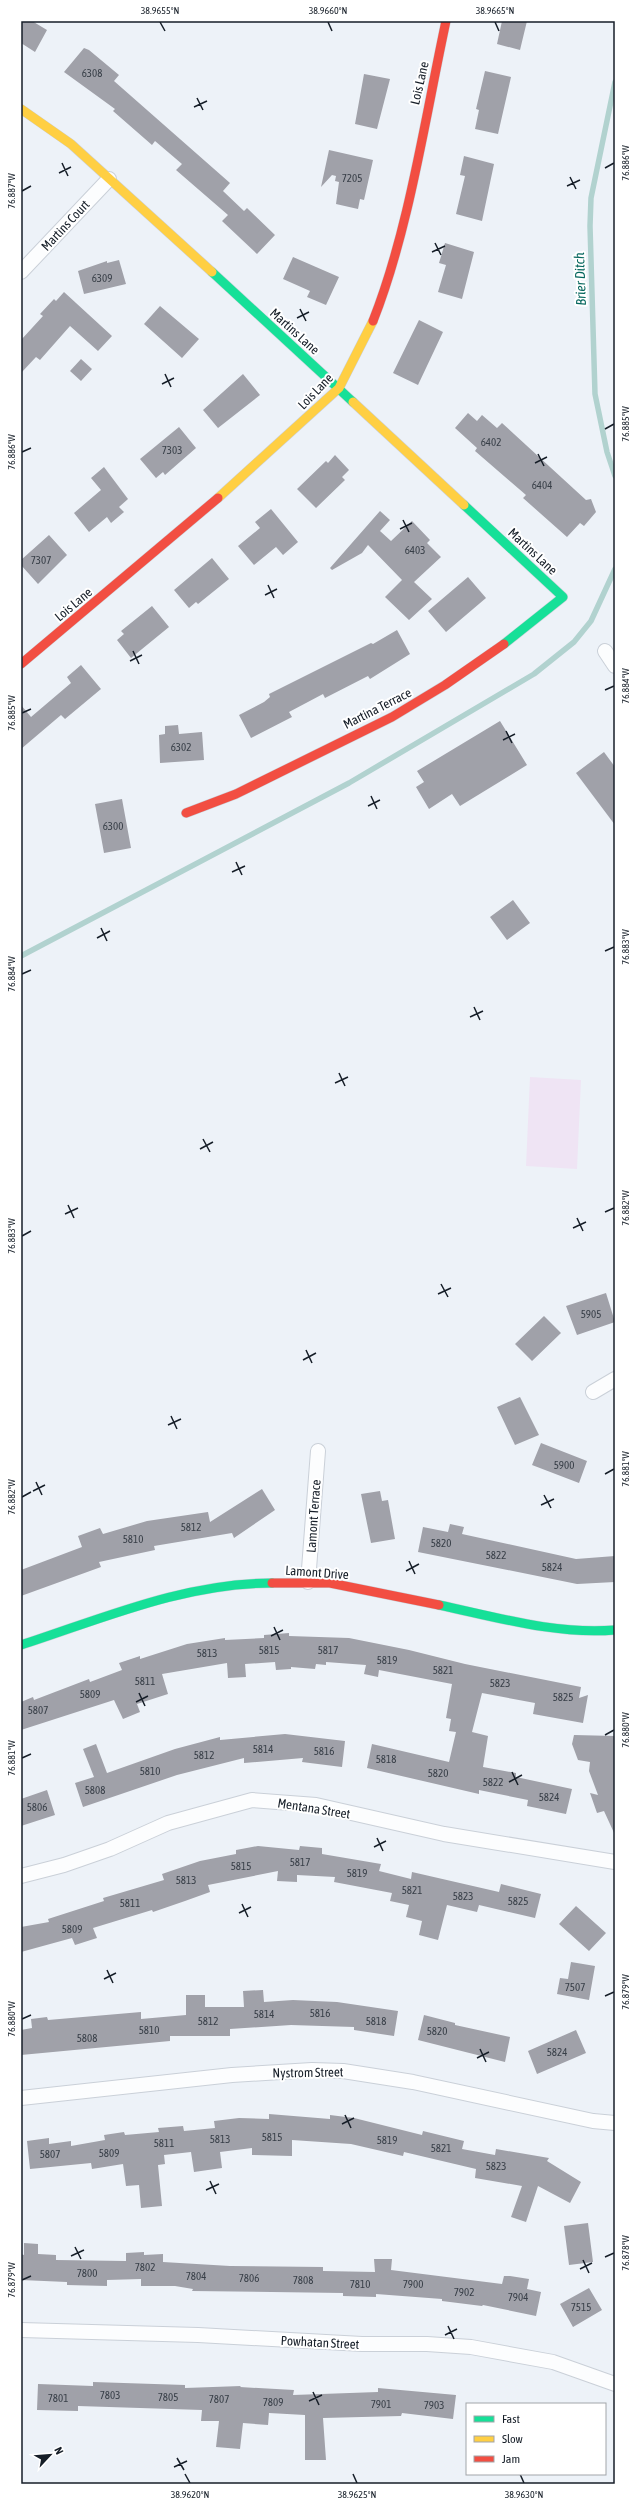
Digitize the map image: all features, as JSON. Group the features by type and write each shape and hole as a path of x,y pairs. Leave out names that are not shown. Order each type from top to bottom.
{"street":[{"name":"Lois Lane","path":"21,664 238,481 339,388 366,338 385,289 408,198 446,21"},
{"name":"Martins Lane","path":"21,109 71,144 109,178 339,388 563,597"},
{"name":"Martins Court","path":"21,272 109,178"},
{"name":"Martina Terrace","path":"186,813 216,804 246,791 316,753 402,712 468,670 563,597"},
{"path":"605,651 615,666"},
{"path":"593,1392 615,1379"},
{"name":"Lamont Terrace","path":"308,1582 318,1451"},
{"name":"Lamont Drive","path":"21,1644 182,1592 218,1586 308,1582 346,1586 560,1629 589,1632 615,1630"},
{"name":"Mentana Street","path":"21,1876 64,1865 110,1849 168,1823 252,1800 316,1805 444,1834 615,1862"},
{"name":"Nystrom Street","path":"21,2098 232,2075 312,2070 343,2071 413,2082 593,2121 615,2123"},
{"name":"Powhatan Street","path":"21,2330 198,2335 362,2344 427,2344 471,2347 553,2362 615,2384"}],"shaded area":[{"path":"530,1077 581,1080 577,1169 526,1166"}],"building":[{"path":"21,21 32,21 47,30 35,52 21,43"},
{"path":"502,21 527,21 520,50 497,44"},
{"path":"84,48 89,50 119,75 114,81 230,183 223,191 244,211 247,208 275,235 257,254 222,221 228,215 176,170 182,164 155,141 152,145 113,111 115,109 64,72"},
{"path":"485,71 511,77 498,134 475,129 479,110 476,109"},
{"path":"364,74 390,79 377,129 355,124"},
{"path":"329,150 373,160 364,200 360,199 358,209 336,204 339,182 335,181 336,176 332,175 321,187"},
{"path":"464,156 494,164 482,221 456,214 465,176 460,175"},
{"path":"445,243 474,252 462,299 438,292 446,265 439,263"},
{"path":"293,257 339,277 326,305 307,297 310,291 283,279"},
{"path":"119,260 126,284 84,294 78,271 107,261 107,263"},
{"path":"64,292 112,336 98,351 70,326 40,360 36,357 21,373 21,340 43,316 40,314 54,299 56,301"},
{"path":"160,306 199,339 182,358 144,324"},
{"path":"419,320 443,332 418,385 393,373"},
{"path":"81,359 92,369 81,381 70,371"},
{"path":"243,374 260,395 218,428 203,410"},
{"path":"468,413 477,421 482,415 497,428 502,423 586,500 591,499 596,512 584,526 580,523 567,537 523,498 526,495 475,451 477,448 455,428"},
{"path":"179,427 196,448 165,475 163,472 156,478 140,459"},
{"path":"335,455 349,470 342,477 345,480 316,508 297,489 326,461 328,463"},
{"path":"104,467 128,499 119,507 124,512 111,523 107,517 89,532 74,513 101,490 91,478"},
{"path":"271,509 298,542 283,555 276,547 254,565 238,546 260,528 255,522"},
{"path":"380,511 390,520 380,531 391,541 412,521 430,540 427,543 441,557 414,582 432,599 409,620 385,597 402,580 368,545 362,553 332,570 330,568"},
{"path":"49,535 67,555 38,584 21,565 21,560"},
{"path":"212,558 229,579 198,604 196,602 189,608 174,590"},
{"path":"468,577 486,598 446,632 428,611"},
{"path":"152,606 169,627 131,658 117,640 124,634 121,631"},
{"path":"397,630 410,654 370,679 368,676 325,698 323,694 289,712 292,717 251,738 239,715 264,702 270,697 269,694 371,643 373,644"},
{"path":"81,665 101,689 65,719 61,715 21,749 21,705 31,717 71,683 67,677"},
{"path":"500,721 527,765 460,806 452,794 429,809 416,787 424,782 417,771"},
{"path":"178,725 179,734 202,732 204,760 160,763 159,735 165,734 165,726"},
{"path":"604,752 615,767 615,825 576,773"},
{"path":"122,799 131,848 104,853 95,804"},
{"path":"513,900 530,923 507,940 490,917"},
{"path":"606,1293 615,1322 577,1335 566,1306"},
{"path":"544,1316 561,1333 532,1361 515,1344"},
{"path":"520,1397 539,1435 515,1445 497,1407"},
{"path":"541,1443 587,1461 579,1483 532,1465"},
{"path":"262,1489 275,1510 234,1538 232,1533 154,1546 155,1550 99,1562 101,1567 21,1596 21,1570 82,1547 78,1536 100,1528 103,1534 147,1521 208,1512 210,1522"},
{"path":"380,1491 382,1501 388,1500 395,1539 371,1543 361,1494"},
{"path":"450,1524 464,1527 462,1534 576,1559 615,1556 615,1582 577,1584 418,1552 423,1527 448,1532"},
{"path":"289,1633 289,1636 349,1638 409,1650 465,1664 581,1687 579,1698 588,1695 583,1723 533,1714 535,1703 482,1693 472,1732 488,1736 483,1767 516,1773 516,1777 572,1789 566,1814 527,1806 528,1800 479,1790 479,1794 367,1768 372,1744 449,1762 456,1732 449,1731 451,1719 446,1718 452,1684 379,1670 378,1677 364,1674 366,1665 326,1662 326,1665 316,1664 315,1669 291,1667 291,1669 276,1670 275,1662 245,1664 246,1677 228,1678 227,1663 162,1674 168,1694 137,1704 140,1712 123,1719 114,1700 21,1730 21,1702 33,1697 34,1700 89,1679 90,1682 122,1670 119,1663 140,1656 140,1659 187,1644 225,1638 225,1640 264,1638 264,1635"},
{"path":"285,1734 345,1741 342,1767 302,1762 303,1758 244,1763 244,1758 177,1775 83,1807 75,1783 94,1777 83,1749 96,1744 107,1773 175,1749 220,1737 220,1740"},
{"path":"574,1735 615,1736 615,1835 604,1811 597,1813 590,1793 598,1795 589,1771 590,1762 578,1760 572,1744"},
{"path":"47,1790 55,1815 21,1826 21,1799"},
{"path":"258,1846 299,1850 300,1846 322,1848 322,1854 381,1864 379,1871 411,1879 412,1872 499,1892 501,1884 541,1894 535,1918 479,1905 477,1912 447,1905 438,1940 419,1935 422,1921 406,1917 409,1905 390,1901 392,1893 334,1882 335,1877 297,1875 297,1882 277,1881 278,1871 208,1885 210,1892 153,1912 152,1910 93,1928 97,1938 75,1945 72,1938 21,1952 21,1927 49,1922 48,1919 104,1901 103,1898 164,1880 162,1874 200,1861 236,1854 236,1850"},
{"path":"576,1906 606,1933 589,1951 559,1924"},
{"path":"571,1962 595,1966 589,2000 557,1994 560,1978 568,1979"},
{"path":"263,1990 264,2002 293,2000 337,2002 398,2011 394,2036 354,2030 354,2027 291,2025 230,2029 230,2036 170,2036 170,2041 21,2055 21,2030 32,2028 31,2019 47,2017 48,2020 141,2012 141,2019 186,2015 186,1995 205,1995 205,2007 244,2007 243,1991"},
{"path":"424,2015 455,2023 455,2025 510,2037 505,2062 418,2040"},
{"path":"576,2030 586,2053 537,2074 528,2051"},
{"path":"269,2114 330,2119 330,2115 354,2118 422,2135 423,2131 464,2141 462,2149 495,2155 496,2149 549,2158 547,2161 581,2182 570,2203 538,2186 526,2222 511,2217 522,2186 475,2178 476,2169 404,2152 403,2156 351,2144 292,2140 292,2156 252,2155 252,2148 220,2152 222,2168 194,2172 191,2152 164,2155 165,2164 158,2165 162,2206 141,2208 139,2185 126,2186 123,2164 92,2169 91,2163 30,2169 27,2141 49,2138 49,2144 71,2141 71,2146 105,2140 104,2135 124,2132 125,2135 159,2132 158,2128 183,2126 184,2131 215,2128 214,2121 239,2118 269,2119"},
{"path":"588,2223 593,2262 569,2265 564,2226"},
{"path":"24,2243 38,2244 38,2254 56,2255 56,2260 126,2261 126,2253 144,2252 144,2255 163,2254 163,2262 230,2266 323,2267 323,2271 375,2272 374,2259 392,2259 391,2270 502,2284 504,2276 510,2276 529,2279 527,2289 541,2292 536,2316 483,2305 442,2301 442,2299 376,2294 376,2297 343,2296 343,2293 192,2291 193,2289 175,2286 141,2286 141,2279 107,2280 107,2286 67,2285 67,2282 21,2280 21,2254 24,2255"},
{"path":"589,2288 602,2310 573,2327 560,2304"},
{"path":"93,2382 185,2385 185,2388 241,2386 240,2387 294,2390 293,2395 378,2392 378,2388 456,2395 453,2419 402,2413 401,2416 323,2418 326,2460 305,2460 305,2415 269,2413 268,2425 243,2423 240,2449 216,2447 219,2421 201,2421 202,2410 78,2406 78,2411 37,2410 38,2384 93,2386"}],"waterway":[{"name":"Brier Ditch","path":"615,82 591,198 590,226 595,394 607,452 615,476"},
{"path":"21,956 349,783 534,674 574,642 591,621 615,569"}],"traffic: fast":[{"path":"212,272 353,402"},
{"path":"464,505 563,597 504,644"},
{"path":"21,1645 176,1595 207,1589 272,1583"},
{"path":"439,1605 526,1624 571,1630 615,1630"}],"traffic: slow":[{"path":"21,109 71,144 212,272"},
{"path":"218,498 339,388 373,321"},
{"path":"353,402 464,505"}],"traffic: jam":[{"path":"373,321 386,286 397,249 415,173 446,21"},
{"path":"21,664 218,498"},
{"path":"186,813 236,794 392,717 445,685 504,644"},
{"path":"272,1583 330,1583 439,1605"}]}
